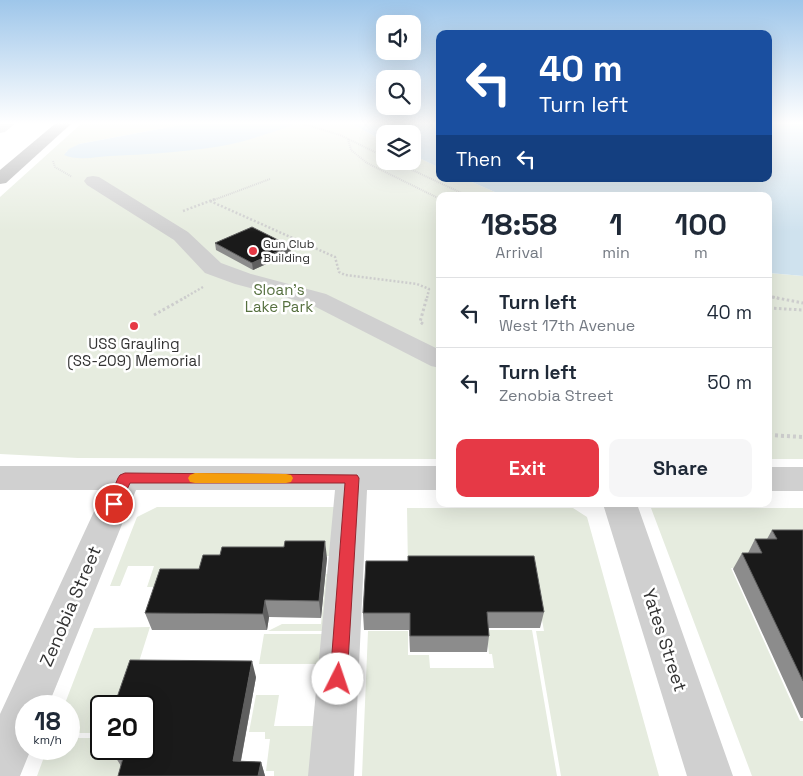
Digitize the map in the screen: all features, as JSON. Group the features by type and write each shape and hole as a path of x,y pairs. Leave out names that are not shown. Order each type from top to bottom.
{"main road":[{"path":"0,179 23,159"}],"street":[{"path":"92,181 181,236 202,260 213,268 225,274 318,298 436,358"},
{"path":"0,478 436,478"},
{"name":"Zenobia Street","path":"31,695 125,478"},
{"path":"332,776 352,478"},
{"path":"772,479 803,479"},
{"name":"Yates Street","path":"621,507 710,776"},
{"name":"Zenobia Street","path":"0,767 15,732"}],"path":[{"path":"54,159 53,163 60,170 74,179 92,181"},
{"path":"362,159 419,186 436,197"},
{"path":"412,170 436,181"},
{"path":"156,220 270,179"},
{"path":"438,182 459,192"},
{"path":"210,201 330,254 335,258 339,272 345,275 417,284 429,289 420,322"},
{"path":"154,315 225,274"},
{"path":"772,297 803,303"},
{"path":"772,308 803,310"},
{"path":"772,435 803,436"}],"green space":[{"name":"Sloan's Lake Park","path":"42,159 376,159 376,170 421,170 422,159 436,166 436,182 472,182 495,192 436,192 436,459 78,458 0,454 0,197"},
{"path":"772,273 803,276 803,459 772,459"},
{"path":"157,507 340,507 329,556 286,556 163,587 147,587 154,566 128,566 120,586 110,586 137,517"},
{"path":"407,508 573,508 587,517 659,776 561,776 536,631 544,631 533,571 408,570"},
{"path":"651,508 803,508 803,545 751,568 731,568 800,721 803,721 803,776 752,776"},
{"path":"326,574 335,574 330,631 268,631 282,624 321,624"},
{"path":"150,627 128,695 90,695 90,733 80,733 80,695 68,695 94,628"},
{"path":"486,630 532,630 557,776 362,776 368,631 408,631 408,655 429,655 430,668 494,668 492,654 489,654"},
{"path":"264,634 329,634 326,664 259,664"},
{"path":"256,695 279,695 274,726 322,726 317,776 274,776 274,771 266,771 270,739 265,739 265,732 249,732"},
{"path":"80,738 90,738 90,760 123,760 118,776 37,776 43,760 80,760"}],"water":[{"path":"422,159 436,159 436,166"},
{"path":"772,159 803,159 803,276 772,273 772,192 495,192 472,182 772,182"}],"building":[{"name":"Gun Club Building","path":"252,227 290,246 252,263 215,243"},
{"path":"772,530 803,530 803,681 742,553 762,553 755,539 777,539"},
{"path":"285,541 325,541 319,601 265,600 263,614 145,613 160,569 199,569 203,555 220,555 222,547 284,547"},
{"path":"408,556 534,556 544,612 487,612 489,636 410,636 410,613 363,613 366,561 408,561"},
{"path":"130,660 252,661 233,761 261,762 258,776 118,776 122,760 155,760 155,695 118,695"}],"slow traffic":[{"path":"195,478 286,478"}],"place":[{"name":"Gun Club Building","path":"253,251"},
{"name":"USS Grayling (SS-209) Memorial","path":"134,326"}],"route":[{"path":"114,504 125,478 352,478 338,679"}]}
